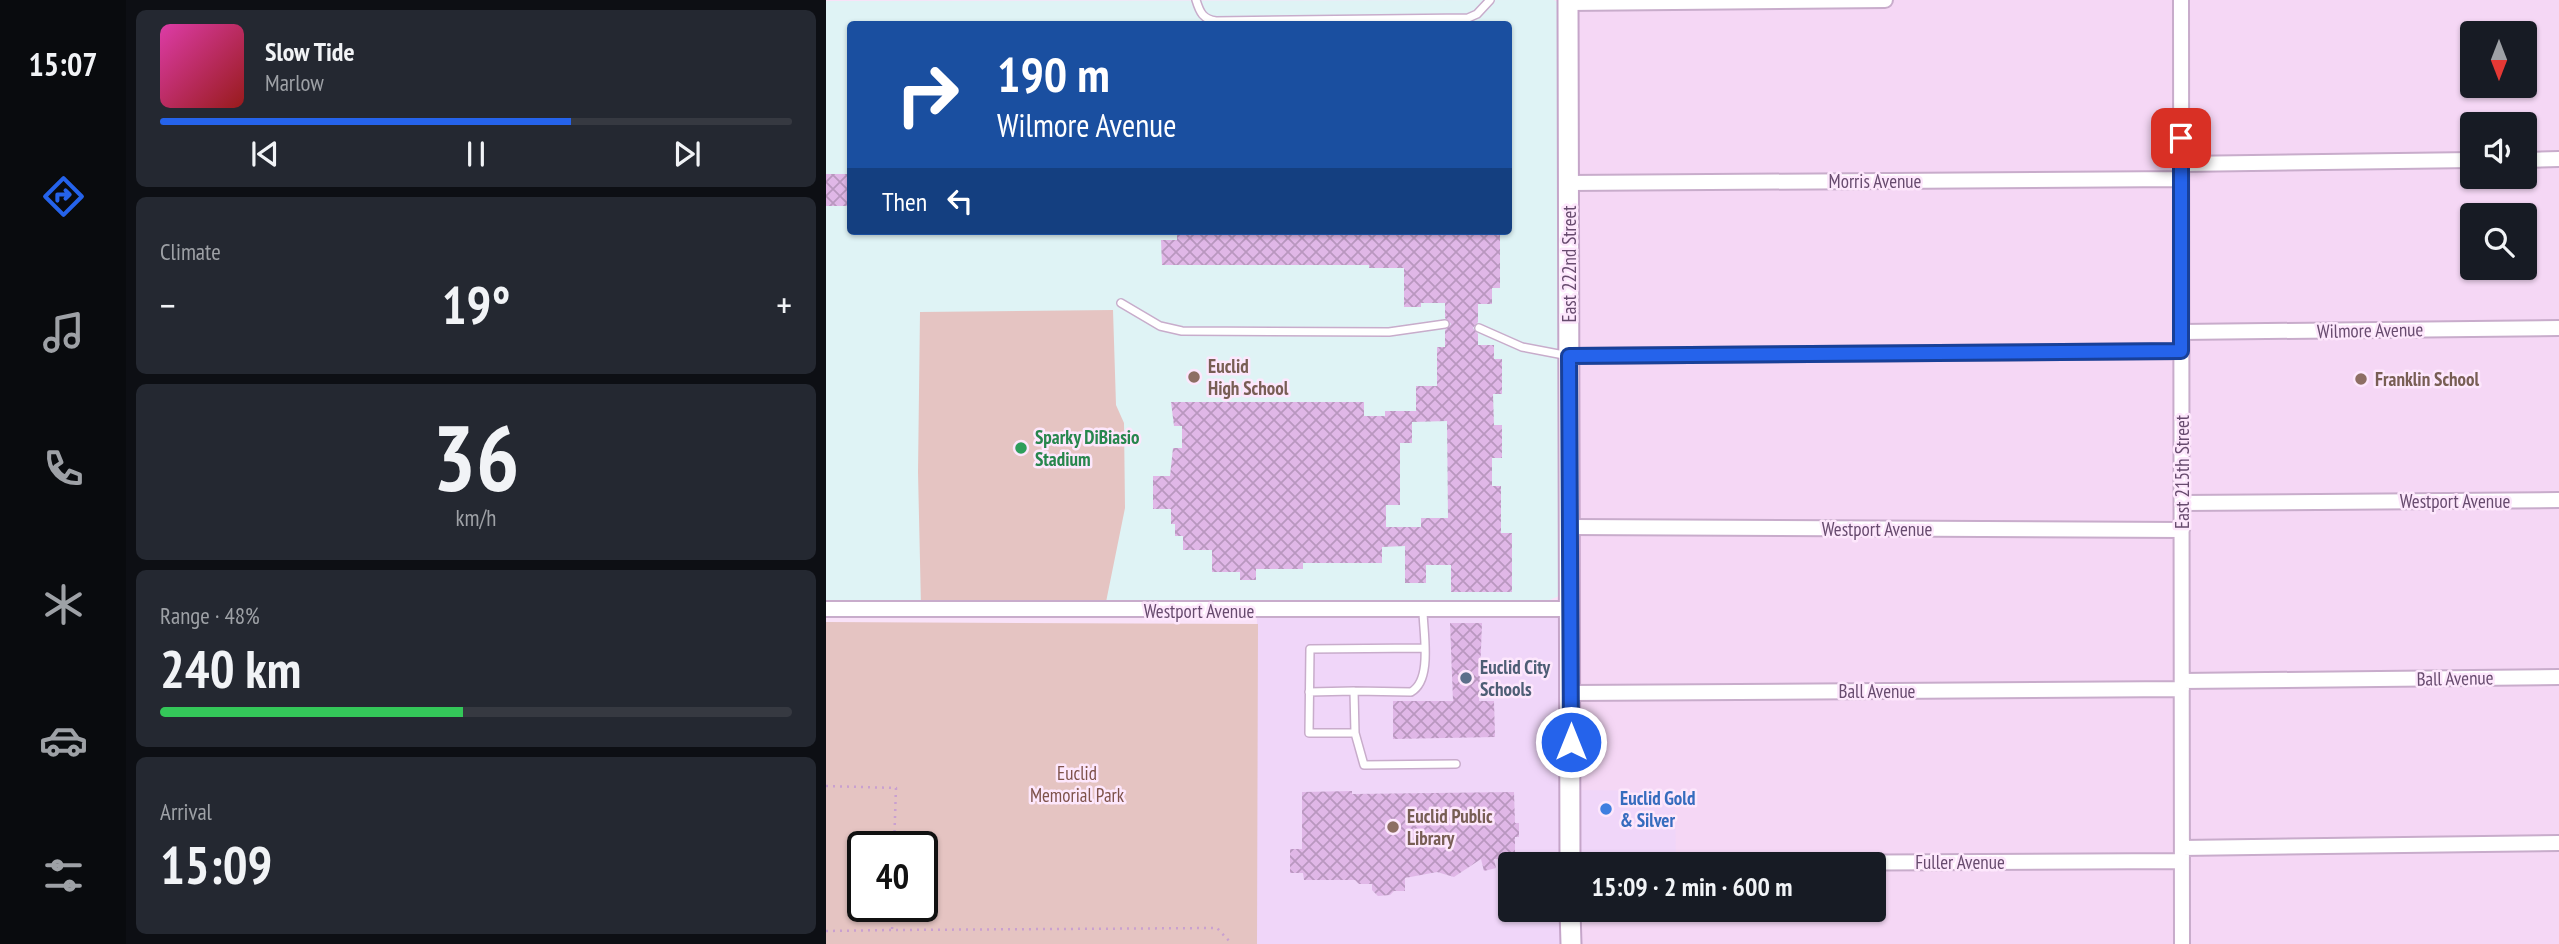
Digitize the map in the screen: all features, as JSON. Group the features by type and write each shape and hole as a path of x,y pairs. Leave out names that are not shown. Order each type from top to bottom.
{"street":[{"path":"1568,2 1885,0"},
{"name":"East 215th Street","path":"2181,0 2182,944"},
{"name":"East 222nd Street","path":"1568,2 1570,852"},
{"path":"2537,160 2559,159"},
{"name":"Morris Avenue","path":"1568,183 2181,171 2460,160"},
{"name":"Wilmore Avenue","path":"2181,332 2559,328"},
{"path":"1569,356 2181,351"},
{"name":"Westport Avenue","path":"2182,503 2559,500"},
{"name":"Westport Avenue","path":"1571,527 2182,530"},
{"name":"Westport Avenue","path":"826,609 1571,609"},
{"name":"Ball Avenue","path":"1571,693 2559,677"},
{"name":"Fuller Avenue","path":"1886,859 2182,855 2559,843"},
{"path":"1570,922 1570,944"}],"lane":[{"path":"1196,0 1200,12 1207,20 1216,21 1468,18 1490,0"},
{"path":"1121,303 1160,326 1182,331 1389,332 1445,324"},
{"path":"1479,328 1522,347 1569,356"},
{"path":"1310,692 1415,690 1424,674 1423,610"},
{"path":"1355,733 1310,733 1310,649 1423,648"},
{"path":"1354,691 1355,733 1364,765 1455,764"}],"path":[{"path":"826,786 896,788 895,831"},
{"path":"892,922 892,930"},
{"path":"826,931 1217,928 1232,944"}],"shaded area":[{"name":"Euclid High School","path":"1554,0 1559,3 1561,595 1545,602 826,605 826,1"},
{"path":"1668,0 2559,0 2559,944 1570,944 1570,922 1886,922 1886,852 1570,852 1568,3"},
{"path":"1571,609 1571,790 1675,791 1676,852 1498,852 1498,922 1570,922 1570,944 1255,944 1257,611"}],"green space":[{"name":"Sparky DiBiasio Stadium","path":"1113,310 1116,405 1124,423 1125,508 1105,607 921,606 918,472 920,312"},
{"name":"Euclid Memorial Park","path":"826,622 1258,624 1257,944 826,944"}],"building":[{"path":"826,174 847,174 847,206 826,206"},
{"path":"1177,235 1500,235 1500,288 1492,288 1492,304 1478,304 1478,322 1473,328 1478,334 1478,345 1494,345 1494,359 1502,359 1502,394 1493,394 1494,425 1502,425 1502,458 1492,458 1492,486 1501,486 1501,533 1512,533 1512,592 1451,592 1451,565 1426,565 1426,583 1405,583 1405,546 1382,547 1382,563 1303,563 1303,569 1256,569 1256,580 1240,580 1240,572 1212,572 1212,550 1183,550 1183,536 1175,536 1175,524 1171,524 1171,509 1153,509 1153,476 1170,476 1173,448 1182,448 1182,426 1174,426 1171,402 1364,402 1364,416 1385,416 1385,411 1416,411 1416,386 1437,386 1437,347 1445,347 1445,330 1451,324 1445,318 1445,303 1421,303 1421,307 1404,307 1404,268 1369,268 1369,265 1162,265 1161,240 1177,240","holes":["1447,421 1448,518 1421,518 1421,527 1386,527 1386,505 1400,505 1400,443 1412,443 1412,422"]},
{"path":"1450,623 1482,623 1479,701 1494,701 1495,737 1393,739 1393,701 1453,701"},
{"path":"1302,792 1514,792 1515,823 1519,823 1519,837 1515,837 1515,852 1498,852 1498,859 1494,859 1496,868 1484,871 1481,859 1454,877 1437,872 1405,878 1405,891 1378,896 1372,890 1372,884 1359,884 1355,880 1304,880 1303,873 1290,873 1290,849 1302,849"}],"place":[{"name":"Euclid High School","path":"1194,377"},
{"name":"Franklin School","path":"2361,379"},
{"name":"Sparky DiBiasio Stadium","path":"1021,448"},
{"name":"Euclid City Schools","path":"1466,678"},
{"name":"Euclid Gold & Silver","path":"1606,809"},
{"name":"Euclid Public Library","path":"1393,827"}],"route":[{"path":"1571,742 1569,356 2181,351 2181,138"}]}
